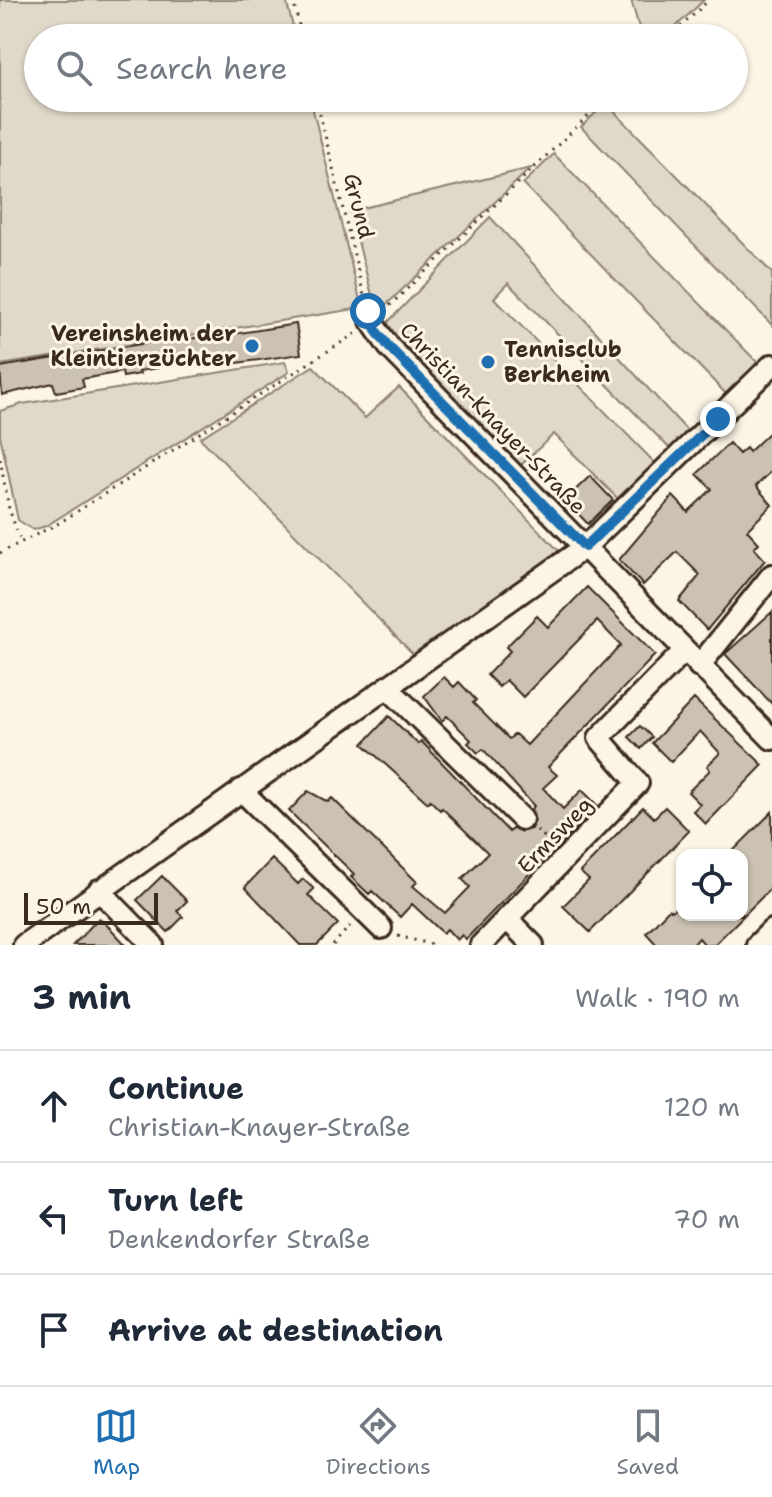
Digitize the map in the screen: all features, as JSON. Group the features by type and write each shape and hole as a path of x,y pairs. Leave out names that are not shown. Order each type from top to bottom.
{"street":[{"name":"Christian-Knayer-Straße","path":"371,321 389,347 772,739"},
{"path":"24,945 585,547 772,365"},
{"path":"699,666 772,575"},
{"name":"Ermsweg","path":"481,945 638,783 599,738 684,651"},
{"path":"387,687 522,819"},
{"path":"241,790 381,928"},
{"path":"99,890 153,945"},
{"path":"507,919 533,945"},
{"path":"757,945 772,930"}],"path":[{"path":"293,0 299,24"},
{"path":"684,24 709,0"},
{"name":"Grund","path":"319,112 371,321"},
{"path":"0,553 59,523 371,321 592,112"},
{"path":"0,459 12,521 21,542"},
{"path":"522,819 566,858"},
{"path":"333,945 365,912"},
{"path":"381,928 394,935 434,945"}],"shaded area":[{"path":"0,0 286,0 292,24 24,24 24,112 313,112 362,308 0,365"},
{"path":"631,0 704,0 679,24 638,24"},
{"path":"597,112 615,112 772,273 772,325 581,127"},
{"path":"554,154 761,366 729,397 523,184"},
{"path":"531,168 387,304 374,303 350,211"},
{"name":"Tennisclub Berkheim","path":"490,217 691,435 673,452 508,283 494,298 655,463 618,499 554,434 521,465 387,328 388,322"},
{"path":"285,362 289,372 46,526 33,530 18,520 0,435 0,411 22,404"},
{"path":"313,366 365,418 399,387 561,553 415,656 200,438"}],"building":[{"path":"296,324 301,354 216,366 215,361 207,363 206,356 157,364 158,368 139,371 140,374 123,377 122,372 82,379 84,387 56,392 53,383 2,395 0,367 184,337 185,340 214,334 215,337"},
{"path":"772,430 772,471 756,486 772,505 747,530 759,543 754,548 765,560 707,630 679,601 700,575 677,552 643,585 619,560 673,496 688,512 712,489 697,474 729,443 739,454 746,448 749,452"},
{"path":"590,476 613,500 588,524 565,500"},
{"path":"587,587 655,655 548,767 557,775 543,788 563,809 582,790 598,806 564,841 559,836 539,856 543,860 466,939 462,935 457,940 447,929 443,933 412,904 400,917 372,891 369,894 351,877 354,874 289,811 308,791 328,802 332,798 417,882 413,886 445,913 470,887 462,879 488,853 442,808 440,810 430,800 428,803 363,744 389,716 418,744 421,741 509,832 513,828 520,832 531,829 535,821 531,809 534,806 483,749 478,753 468,743 471,740 447,716 442,721 424,696 444,677 454,687 459,682 476,700 473,703 509,739 515,734 527,745 621,645 597,621 523,697 506,680 499,687 487,675 510,651 506,647 537,616 548,627"},
{"path":"772,612 772,704 725,654"},
{"path":"694,699 763,765 706,824 693,811 700,804 688,792 710,770 707,766 720,753 700,731 671,762 652,743"},
{"path":"640,726 652,737 641,749 629,737"},
{"path":"643,807 654,818 665,807 689,831 590,932 563,906 589,880 580,872"},
{"path":"772,812 772,887 748,911 748,849 735,849"},
{"path":"272,859 298,884 303,879 314,889 308,895 338,924 317,945 300,945 245,887"},
{"path":"162,876 187,901 177,911 183,917 168,932 137,900"},
{"path":"676,907 676,921 738,921 714,945 705,945 699,938 693,945 657,945 646,933 669,909 672,911"},
{"path":"99,918 112,930 126,945 73,945"}],"place":[{"name":"Vereinsheim der Kleintierzüchter","path":"252,346"},
{"name":"Tennisclub Berkheim","path":"488,362"}],"route":[{"path":"368,311 382,340 585,547 718,419"}]}
